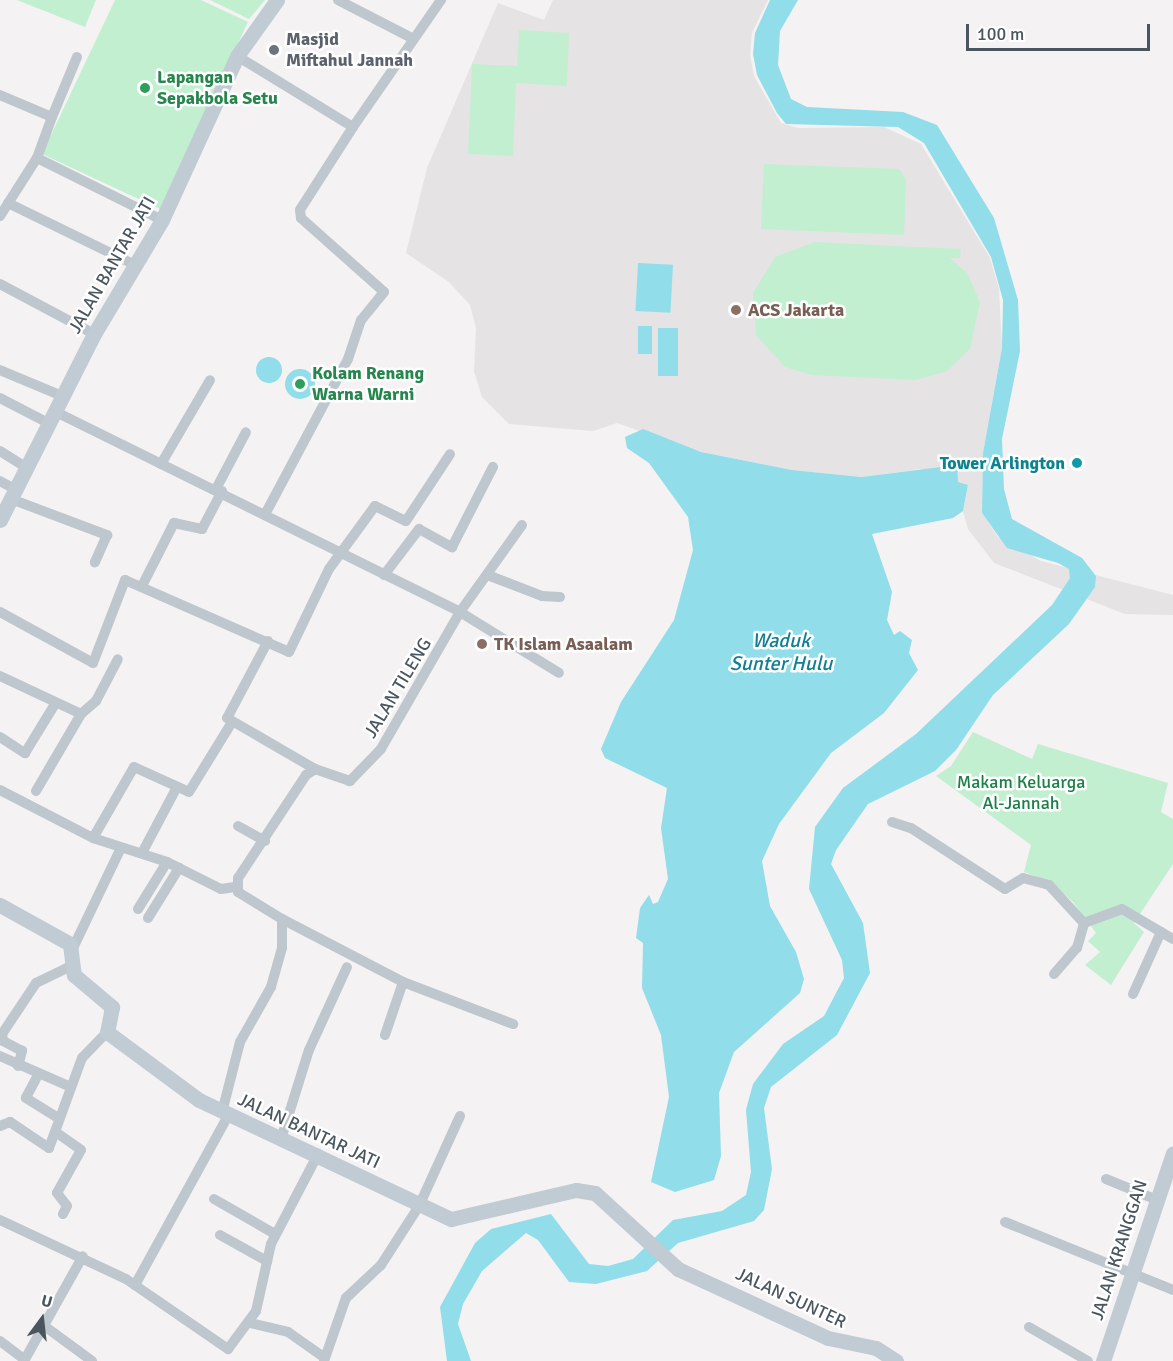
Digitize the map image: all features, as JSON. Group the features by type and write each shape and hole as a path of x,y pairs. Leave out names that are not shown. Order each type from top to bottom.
{"street":[{"name":"JALAN BANTAR JATI","path":"0,520 94,334 138,266 162,220 237,56 277,0"},
{"path":"338,0 412,38"},
{"path":"267,511 348,359 362,320 382,297 383,290 301,218 300,210 412,38 441,0"},
{"path":"237,56 353,127"},
{"path":"0,216 37,158 77,57"},
{"path":"0,95 52,117"},
{"path":"37,158 162,220"},
{"path":"8,203 138,266"},
{"path":"0,284 94,334"},
{"path":"0,370 62,396"},
{"path":"162,464 210,380"},
{"path":"0,398 51,417 267,511 341,554 460,612 560,673"},
{"path":"142,586 174,523 202,529 246,432"},
{"path":"0,451 27,468"},
{"path":"0,612 93,663 122,582 142,586 291,651 341,554 375,506 406,521 450,454"},
{"path":"384,575 419,529 452,547 493,467"},
{"path":"0,481 13,494 107,535 95,562"},
{"name":"JALAN TILENG","path":"231,722 343,782 357,777 394,731 460,612 490,576 522,525"},
{"path":"490,576 542,596 560,597"},
{"path":"93,838 134,767 177,787 191,790 231,722 226,712 268,641"},
{"path":"36,791 81,714 96,701 118,659"},
{"path":"0,676 55,704 81,714"},
{"path":"0,738 26,753 55,704"},
{"path":"235,887 302,780 315,769"},
{"path":"142,853 177,787"},
{"path":"2,796 93,838 167,862 221,889 235,887 282,919 403,982 513,1024"},
{"path":"892,822 911,828 1005,889 1023,878 1049,885 1084,923"},
{"path":"238,826 265,841"},
{"path":"0,1126 10,1122 46,1149 57,1134 57,1117 81,1058 107,1032 112,1007 74,975 71,966 73,948 121,848"},
{"path":"138,909 167,862"},
{"path":"148,918 179,868"},
{"path":"0,905 73,948"},
{"path":"1084,923 1122,909 1173,939"},
{"path":"135,1285 225,1113 244,1032 277,972 282,919"},
{"path":"1054,974 1077,948 1084,923"},
{"path":"1133,994 1161,932"},
{"path":"18,1066 22,1050 3,1041 2,1034 36,983 71,966"},
{"path":"282,1136 309,1050 347,967"},
{"path":"386,1035 403,982"},
{"name":"JALAN BANTAR JATI","path":"107,1032 123,1049 146,1058 225,1113 282,1136 419,1206 463,1219 589,1191 644,1234 672,1264"},
{"path":"0,1056 38,1075 71,1087"},
{"path":"38,1075 26,1098 57,1117"},
{"path":"250,1323 288,1332 324,1360 346,1298 381,1265 419,1206 460,1116"},
{"path":"57,1134 81,1150 56,1196 66,1204 63,1214"},
{"name":"JALAN KRANGGAN","path":"1103,1361 1155,1200 1173,1153"},
{"path":"0,1220 83,1256 135,1285 224,1348 232,1347 250,1323 267,1278 267,1261 275,1234 318,1154"},
{"path":"1106,1179 1155,1200"},
{"path":"214,1199 275,1234"},
{"path":"1005,1222 1132,1271 1173,1290"},
{"path":"220,1235 267,1261"},
{"path":"0,1341 25,1360 83,1256"},
{"name":"JALAN SUNTER","path":"672,1264 828,1338 876,1348 896,1361"},
{"path":"43,1325 92,1361"},
{"path":"1029,1327 1088,1361"}],"shaded area":[{"name":"ACS Jakarta","path":"553,0 768,0 752,33 750,55 754,76 781,123 798,128 884,127 921,144 990,258 999,289 1002,348 983,453 982,513 998,537 1041,561 1173,595 1173,615 1125,614 994,563 968,529 963,511 968,486 921,469 861,477 792,470 701,452 617,423 593,431 509,424 482,397 474,371 476,328 470,305 449,282 406,253 427,168 498,3 544,20"}],"green space":[{"path":"17,0 96,0 85,27"},
{"name":"Lapangan Sepakbola Setu","path":"115,0 201,0 248,22 160,209 42,154"},
{"path":"210,0 265,0 249,19"},
{"path":"519,30 569,33 567,86 516,83 513,156 468,154 472,64 517,66"},
{"path":"764,164 899,169 906,179 904,235 761,229"},
{"path":"815,242 961,249 960,258 950,258 967,273 980,302 970,349 947,371 916,380 812,375 785,367 756,335 753,293 775,257"},
{"name":"Makam Keluarga Al-Jannah","path":"973,732 1032,759 1038,744 1168,783 1161,812 1173,819 1173,864 1134,923 1144,932 1111,985 1085,965 1100,952 1088,941 1096,933 1073,902 1051,882 1024,872 1031,845 936,776 951,766"}],"water":[{"path":"770,0 798,0 780,31 778,65 791,99 807,107 903,112 937,125 994,218 1018,300 1020,351 1002,439 1004,489 1012,519 1082,558 1096,576 1095,587 1069,624 993,695 956,750 935,771 868,804 836,850 831,864 863,923 870,973 837,1035 771,1087 764,1108 772,1169 764,1210 754,1221 678,1243 647,1271 596,1284 569,1282 538,1240 526,1233 482,1271 463,1304 458,1324 471,1361 447,1361 440,1307 475,1243 491,1229 551,1214 589,1264 608,1266 633,1259 673,1220 722,1211 746,1195 751,1172 746,1110 753,1084 783,1044 824,1016 844,978 842,960 809,889 815,827 843,788 916,734 1052,605 1070,578 1069,569 1058,563 1007,548 982,513 983,453 1002,348 1003,300 991,257 924,143 898,127 786,124 777,113 757,75 753,54 755,33"},
{"path":"638,263 673,265 670,313 635,311"},
{"path":"638,326 652,326 652,354 638,354"},
{"path":"658,328 678,328 678,376 658,376"},
{"name":"Kolam Renang Warna Warni","path":"269,357 278,361 282,370 278,379 269,383 260,379 256,370 260,361"},
{"name":"Kolam Renang Warna Warni","path":"300,369 310,374 315,384 310,394 300,399 290,394 285,384 290,374"},
{"name":"Waduk Sunter Hulu","path":"643,429 701,452 792,470 861,477 957,465 958,482 968,485 963,511 953,518 872,534 892,592 887,620 894,635 900,631 912,640 909,653 918,670 884,713 831,753 779,824 762,861 770,906 796,952 804,979 800,993 734,1052 719,1093 721,1156 714,1180 675,1192 651,1182 669,1097 661,1035 642,988 643,943 636,938 640,908 649,895 653,904 658,902 668,879 661,828 667,788 605,758 601,749 621,702 674,620 693,550 688,517 649,463 627,448 625,437"}],"place":[{"name":"Masjid Miftahul Jannah","path":"274,50"},
{"name":"Lapangan Sepakbola Setu","path":"145,88"},
{"name":"ACS Jakarta","path":"736,310"},
{"name":"Kolam Renang Warna Warni","path":"300,384"},
{"name":"Tower Arlington","path":"1077,463"},
{"name":"TK Islam Asaalam","path":"482,644"}]}
